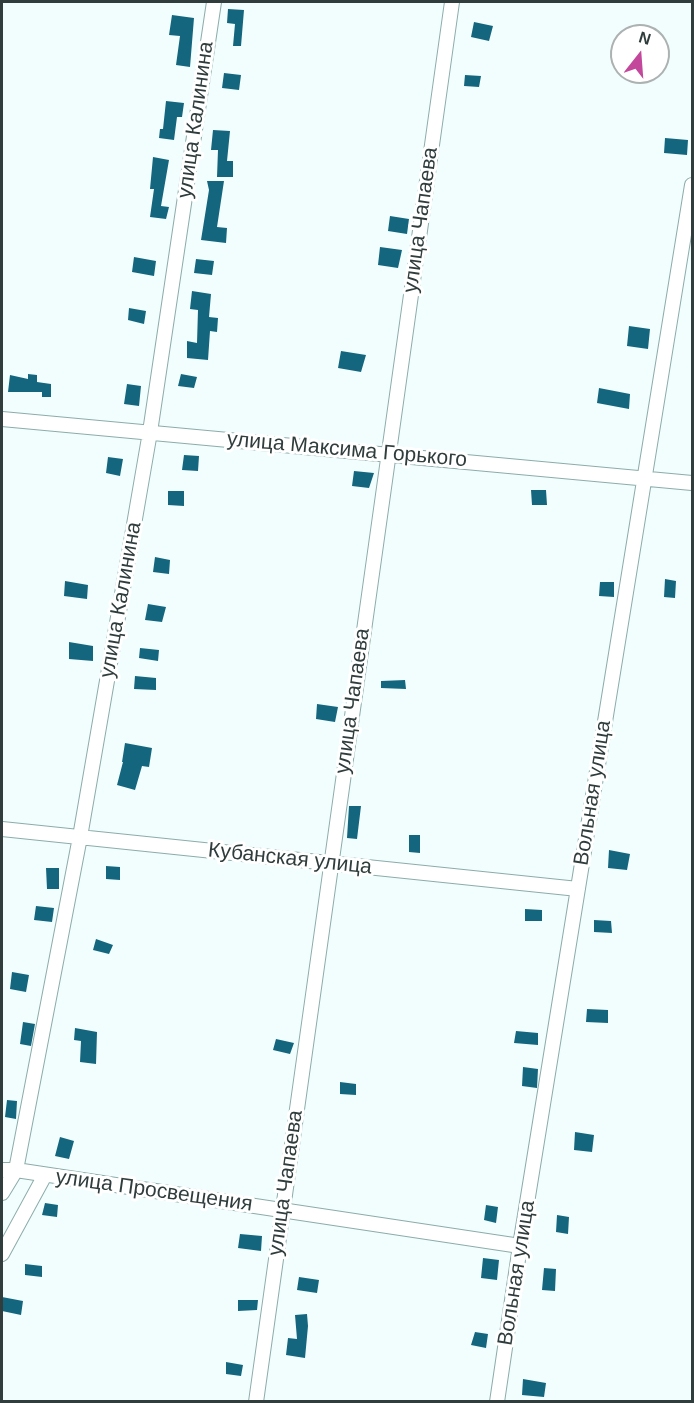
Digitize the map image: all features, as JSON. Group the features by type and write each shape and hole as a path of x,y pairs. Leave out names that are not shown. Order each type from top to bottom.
{"street":[{"name":"улица Калинина","path":"2,1193 80,837 150,432 214,2"},
{"name":"улица Чапаева","path":"256,1401 452,2"},
{"name":"Вольная улица","path":"497,1401 520,1246 693,185"},
{"name":"улица Максима Горького","path":"2,419 693,483"},
{"name":"Кубанская улица","path":"2,829 578,889"},
{"name":"улица Просвещения","path":"8,1170 520,1246"},
{"path":"2,1254 45,1175"}],"building":[{"path":"228,9 244,10 241,46 233,46 235,24 227,23"},
{"path":"172,15 194,18 190,67 176,65 180,36 169,35"},
{"path":"474,22 493,26 489,41 471,37"},
{"path":"224,73 241,75 239,90 222,88"},
{"path":"465,75 481,76 479,87 464,86"},
{"path":"166,101 184,103 182,117 177,117 174,140 159,138 160,129 163,129"},
{"path":"213,130 230,131 227,161 233,161 233,177 217,177 218,150 211,150"},
{"path":"665,138 688,140 687,155 664,153"},
{"path":"153,157 169,160 161,206 169,207 166,219 150,217 154,189 150,189"},
{"path":"207,181 224,181 217,227 227,228 226,243 201,240 209,190"},
{"path":"390,216 409,219 407,234 388,231"},
{"path":"380,247 402,250 398,268 378,265"},
{"path":"134,257 156,261 154,276 132,272"},
{"path":"196,259 214,261 212,275 194,273"},
{"path":"192,291 211,294 209,317 218,318 217,332 210,331 208,360 187,358 187,341 197,343 198,310 190,309"},
{"path":"129,308 146,311 144,324 128,320"},
{"path":"629,326 650,329 648,349 627,346"},
{"path":"341,351 366,355 361,372 338,368"},
{"path":"28,374 37,375 37,382 51,384 51,397 42,397 42,392 8,392 10,375 28,379"},
{"path":"181,374 197,377 194,388 178,386"},
{"path":"127,384 141,386 139,406 124,404"},
{"path":"599,388 630,394 629,409 597,403"},
{"path":"184,455 199,456 198,471 182,470"},
{"path":"108,457 123,459 120,476 106,473"},
{"path":"354,471 374,473 369,488 352,486"},
{"path":"531,490 546,490 547,505 532,505"},
{"path":"168,491 184,491 184,506 168,505"},
{"path":"155,557 170,560 169,574 153,572"},
{"path":"665,579 676,581 675,598 664,597"},
{"path":"65,581 88,585 87,599 64,596"},
{"path":"600,582 614,582 614,597 599,596"},
{"path":"148,604 166,607 162,622 145,620"},
{"path":"69,642 93,646 93,661 69,659"},
{"path":"140,648 159,650 158,661 139,658"},
{"path":"135,676 156,678 156,690 134,689"},
{"path":"405,680 406,689 381,688 381,681"},
{"path":"317,704 338,707 335,722 316,719"},
{"path":"125,743 152,748 149,767 142,766 135,790 117,785"},
{"path":"349,806 361,806 357,839 347,838"},
{"path":"409,835 420,835 420,853 409,852"},
{"path":"609,850 630,854 627,870 608,868"},
{"path":"106,866 120,867 120,880 106,879"},
{"path":"46,868 59,868 59,889 47,889"},
{"path":"36,906 54,908 52,922 34,920"},
{"path":"525,909 542,910 542,921 525,921"},
{"path":"594,920 611,921 612,933 594,932"},
{"path":"96,939 113,945 109,954 93,950"},
{"path":"12,972 29,975 26,992 10,989"},
{"path":"587,1009 608,1010 608,1023 586,1022"},
{"path":"23,1022 35,1024 31,1046 20,1044"},
{"path":"75,1028 97,1032 96,1064 80,1062 81,1041 74,1040"},
{"path":"516,1031 538,1033 538,1045 514,1043"},
{"path":"276,1039 294,1043 290,1054 273,1050"},
{"path":"523,1067 538,1069 537,1088 522,1086"},
{"path":"340,1082 356,1084 356,1095 340,1094"},
{"path":"7,1100 17,1101 16,1119 5,1117"},
{"path":"575,1132 594,1135 592,1152 574,1150"},
{"path":"60,1137 74,1141 69,1159 55,1156"},
{"path":"45,1203 58,1205 57,1217 42,1215"},
{"path":"486,1205 498,1207 496,1223 484,1220"},
{"path":"557,1215 569,1217 568,1234 556,1232"},
{"path":"240,1234 262,1236 261,1251 238,1248"},
{"path":"483,1258 499,1260 497,1280 481,1278"},
{"path":"25,1264 42,1266 42,1277 25,1275"},
{"path":"544,1268 556,1269 555,1291 542,1290"},
{"path":"299,1277 319,1280 317,1293 297,1290"},
{"path":"2,1297 23,1301 21,1315 2,1311"},
{"path":"238,1300 258,1300 257,1310 238,1311"},
{"path":"307,1314 305,1358 286,1355 288,1338 297,1339 295,1315"},
{"path":"475,1332 488,1334 486,1348 471,1345"},
{"path":"226,1362 243,1365 241,1376 226,1374"},
{"path":"523,1379 546,1383 544,1397 522,1395"}]}
